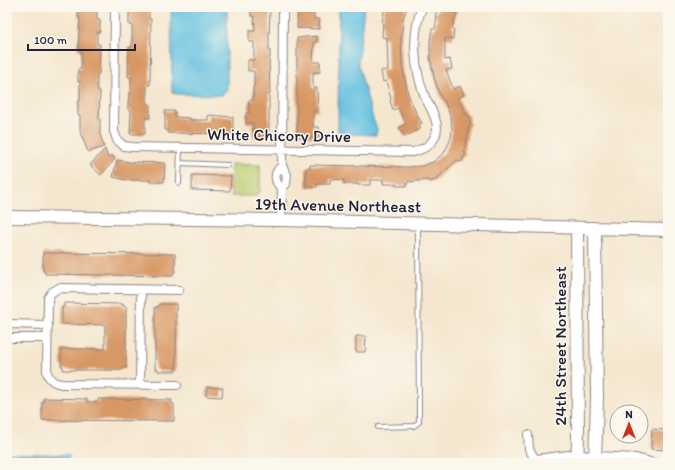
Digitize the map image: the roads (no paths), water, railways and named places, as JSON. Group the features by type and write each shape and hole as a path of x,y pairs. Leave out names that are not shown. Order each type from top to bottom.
{"street":[{"name":"White Chicory Drive","path":"115,7 114,131 117,140 124,146 413,152 427,147 432,143 436,135 437,127 436,119 420,85 415,50 418,17 422,7"},
{"path":"281,220 282,188 286,184 288,175 282,166 283,7"},
{"name":"19th Avenue Northeast","path":"7,217 281,220 668,230"},
{"name":"24th Street Northeast","path":"577,228 577,457"},
{"name":"24th Street Northeast","path":"595,229 597,398 595,459"},
{"path":"178,385 56,383 48,377 47,372 47,338 48,298 49,294 59,288 179,290"},
{"path":"140,385 141,290"},
{"path":"7,324 48,325"},
{"path":"7,338 47,338"},
{"path":"528,435 532,461 577,457 595,459 636,458 654,463"},
{"path":"546,463 551,463"}],"lane":[{"path":"180,148 180,183"},
{"path":"180,163 228,165"},
{"path":"378,428 414,426 419,422 418,223"}],"water":[{"path":"171,7 227,7 227,89 222,95 176,94 172,92"},
{"path":"339,7 364,7 358,64 377,129 376,135 347,134 338,131"},
{"path":"7,453 69,455 69,463 7,463"}]}
